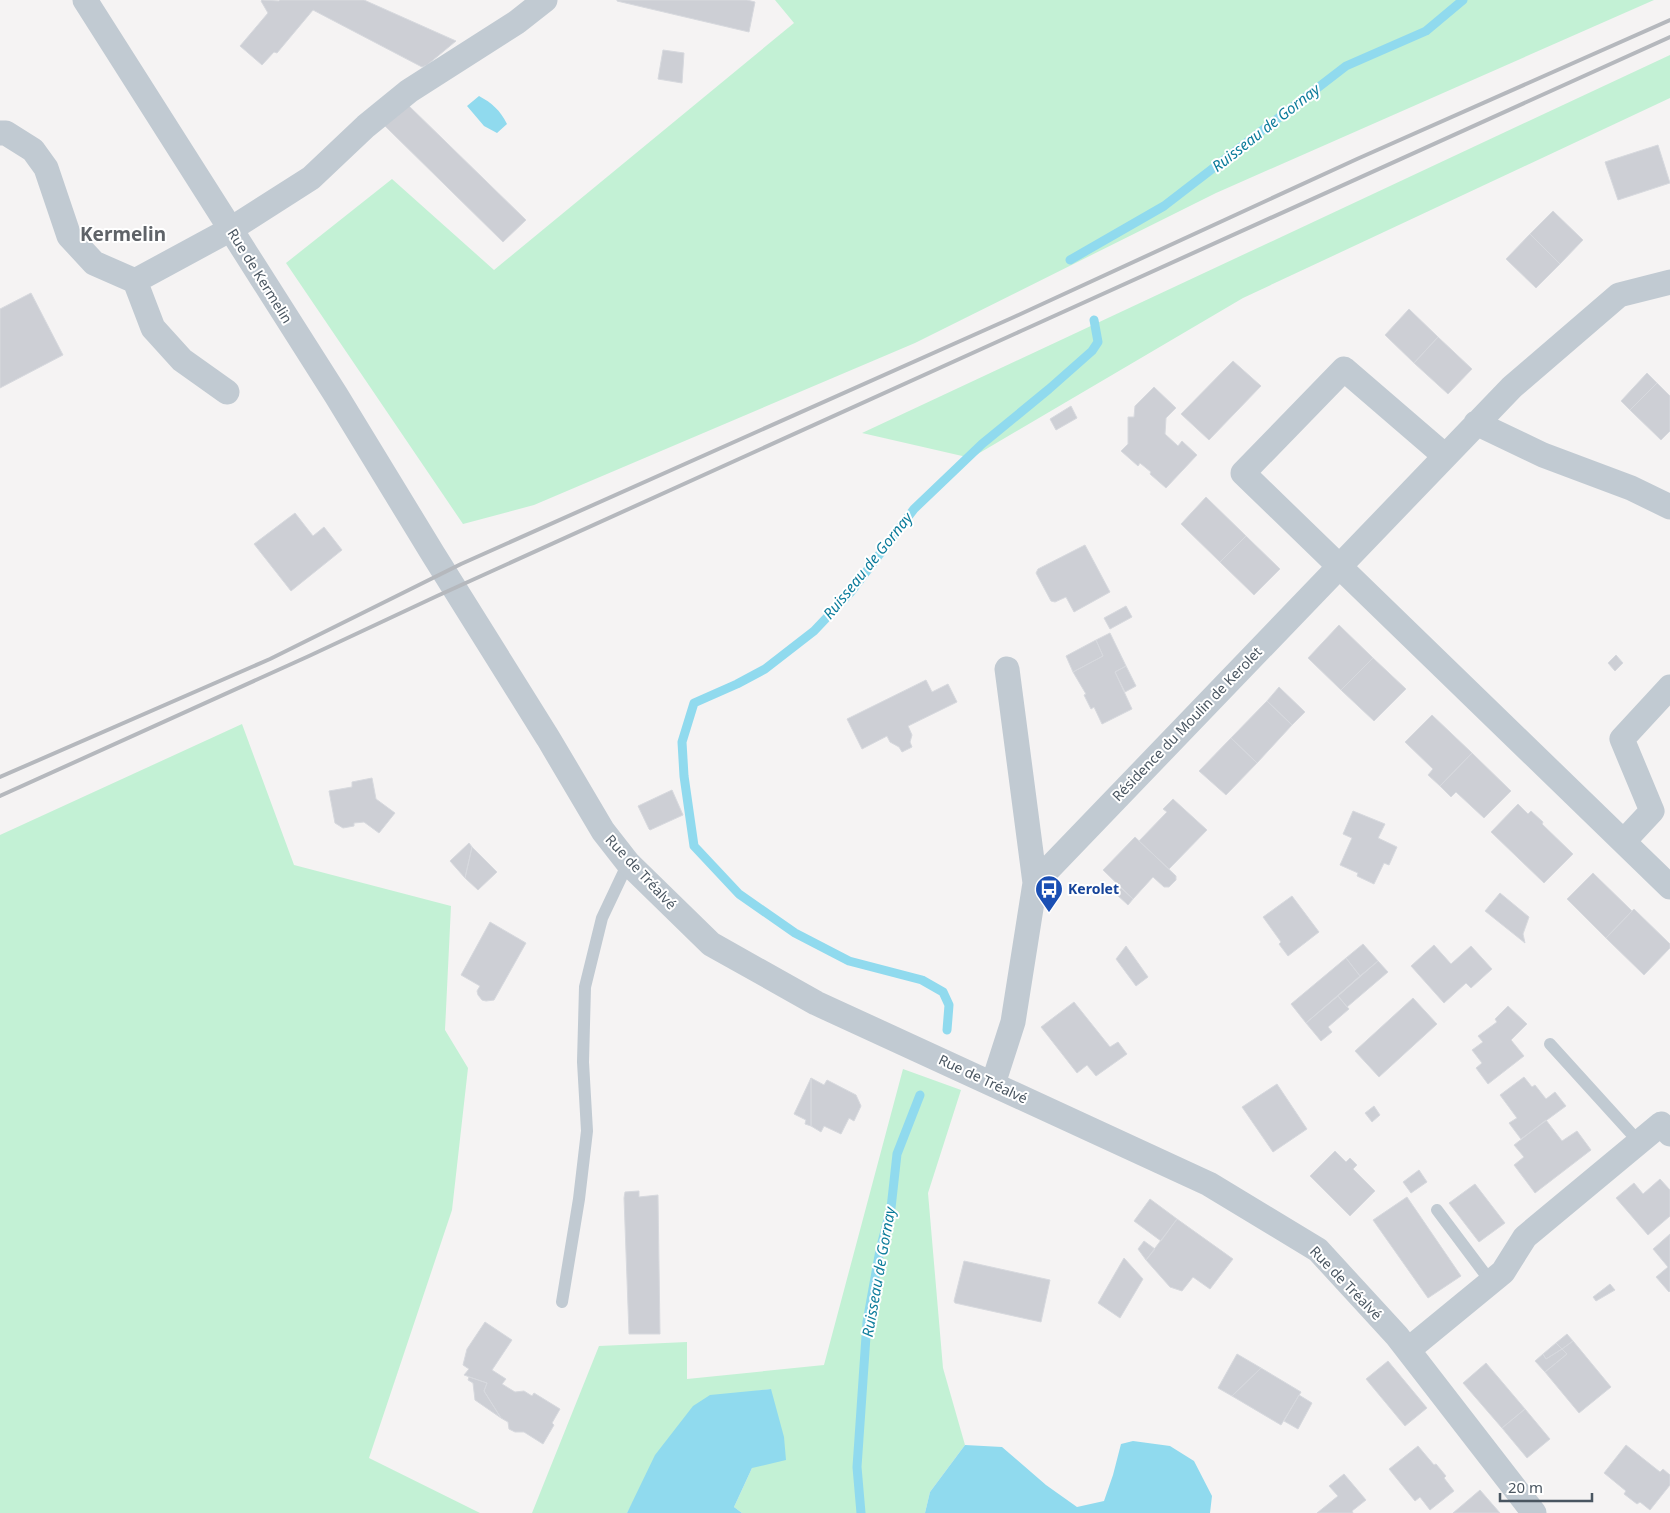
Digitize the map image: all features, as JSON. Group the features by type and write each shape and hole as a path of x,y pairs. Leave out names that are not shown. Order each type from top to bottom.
{"street":[{"name":"Rue de Kermelin","path":"86,0 336,395 469,612"},
{"path":"135,281 230,229 311,178 366,126 409,91 517,22 545,0"},
{"path":"0,132 6,133 33,150 46,168 69,236 94,263 135,281 153,328 182,360 227,392"},
{"name":"Résidence du Moulin de Kerolet","path":"1035,882 1512,387 1619,295 1670,282"},
{"path":"1446,456 1344,369 1244,473 1670,886"},
{"path":"1476,423 1543,455 1632,488 1670,507"},
{"name":"Rue de Tréalvé","path":"469,612 552,743 603,832 628,863 711,944 816,1003 1209,1184 1318,1250 1397,1336 1534,1513"},
{"path":"993,1084 1012,1022 1035,882 1007,669"},
{"path":"1624,841 1652,811 1622,739 1670,687"},
{"path":"1408,1350 1503,1272 1525,1237 1660,1124 1670,1134"}],"lane":[{"path":"562,1302 579,1199 587,1131 584,1062 585,987 602,918 628,863"},
{"path":"1550,1044 1639,1142"},
{"path":"1437,1210 1491,1282"}],"green space":[{"path":"775,0 1654,0 1216,193 915,343 534,505 463,524 286,263 392,179 494,270 794,23"},
{"path":"1670,55 1670,98 1243,298 971,458 862,433"},
{"path":"242,724 294,865 451,906 445,1030 468,1068 452,1210 369,1458 480,1513 0,1513 0,835"},
{"path":"903,1069 961,1090 928,1193 943,1368 965,1445 930,1492 925,1513 742,1513 734,1507 752,1468 771,1389 742,1393 635,1498 627,1513 532,1513 599,1346 687,1342 687,1379 824,1365"}],"water":[{"path":"479,96 495,107 507,124 497,133 484,126 467,106"},
{"path":"771,1389 784,1437 786,1460 752,1468 734,1507 742,1513 627,1513 655,1455 693,1406 710,1395"},
{"path":"1133,1441 1170,1446 1194,1461 1212,1496 1210,1513 925,1513 930,1492 965,1445 1002,1447 1046,1485 1077,1507 1104,1501 1121,1444"}],"building":[{"path":"262,0 364,0 456,41 422,67 313,10 277,53 274,52 262,65 240,46 268,13"},
{"path":"617,0 747,0 755,2 749,32"},
{"path":"663,50 684,53 682,83 658,79"},
{"path":"407,104 526,220 503,242 385,126"},
{"path":"1658,145 1670,183 1618,200 1605,162"},
{"path":"1553,211 1583,240 1560,264 1530,234"},
{"path":"1530,234 1560,264 1536,288 1506,259"},
{"path":"31,293 63,355 0,388 0,309"},
{"path":"1409,309 1438,337 1414,363 1385,335"},
{"path":"1438,337 1472,369 1448,394 1414,363"},
{"path":"1233,361 1261,386 1209,440 1181,414"},
{"path":"1647,373 1657,383 1630,410 1621,401"},
{"path":"1657,383 1670,396 1670,431 1661,440 1630,410"},
{"path":"1154,387 1176,408 1166,418 1165,434 1178,446 1182,441 1197,455 1166,488 1150,474 1151,472 1140,463 1138,466 1121,451 1128,444 1128,417 1134,417 1135,406"},
{"path":"1071,406 1077,418 1056,430 1050,419"},
{"path":"1206,497 1246,536 1220,562 1181,524"},
{"path":"295,513 313,536 324,527 342,550 291,591 254,544"},
{"path":"1246,536 1280,569 1254,595 1220,562"},
{"path":"1085,545 1110,592 1074,612 1066,597 1055,602 1051,601 1036,573 1038,569"},
{"path":"1126,606 1132,617 1110,629 1104,618"},
{"path":"1339,625 1373,658 1341,690 1308,658"},
{"path":"1110,633 1126,666 1115,672 1132,709 1102,724 1094,707 1091,709 1084,695 1086,694 1073,672 1103,656 1096,640"},
{"path":"1096,640 1103,656 1073,672 1066,656"},
{"path":"1616,655 1623,663 1615,671 1608,663"},
{"path":"1373,658 1406,689 1374,721 1341,690"},
{"path":"1126,666 1136,686 1125,692 1115,672"},
{"path":"926,680 932,692 948,684 957,702 908,726 912,735 910,742 912,747 902,752 899,747 890,742 887,736 862,749 847,719"},
{"path":"1279,687 1305,712 1292,725 1267,701"},
{"path":"1267,701 1292,725 1257,763 1231,738"},
{"path":"1432,715 1472,753 1440,786 1428,775 1433,769 1405,742"},
{"path":"1231,738 1257,763 1226,795 1199,771"},
{"path":"1472,753 1511,791 1484,818 1456,792 1451,797 1440,786"},
{"path":"372,778 376,799 395,813 379,833 364,822 354,823 354,826 343,828 335,823 329,791 352,787 352,782"},
{"path":"672,790 683,815 650,830 638,806"},
{"path":"1173,799 1207,830 1169,869 1139,841 1167,812 1163,809"},
{"path":"1518,804 1528,814 1531,811 1573,854 1544,883 1491,832"},
{"path":"1353,811 1385,824 1378,838 1397,847 1389,865 1384,863 1374,884 1357,876 1358,873 1340,865 1352,838 1343,834"},
{"path":"1135,837 1176,876 1176,880 1169,887 1164,887 1153,877 1133,899 1103,870"},
{"path":"469,843 472,847 465,878 450,861"},
{"path":"472,847 497,872 478,890 465,878"},
{"path":"1593,873 1632,911 1606,938 1567,899"},
{"path":"1121,888 1133,899 1128,905 1116,894"},
{"path":"1500,893 1529,917 1523,934 1525,943 1485,911"},
{"path":"1292,896 1319,932 1288,956 1279,944 1281,942 1263,917"},
{"path":"1634,909 1670,944 1670,948 1644,975 1606,938"},
{"path":"490,922 526,943 494,1000 486,1001 482,1000 478,995 477,991 480,986 461,975"},
{"path":"1363,944 1378,961 1360,976 1346,958"},
{"path":"1434,945 1451,964 1471,946 1492,969 1471,988 1466,983 1444,1003 1411,966"},
{"path":"1126,946 1148,977 1136,986 1116,959"},
{"path":"1346,958 1360,976 1306,1023 1291,1004"},
{"path":"1378,961 1388,972 1347,1007 1338,996"},
{"path":"1338,996 1349,1009 1328,1027 1332,1032 1321,1041 1306,1023"},
{"path":"1413,998 1437,1024 1379,1077 1355,1051"},
{"path":"1074,1002 1110,1047 1118,1042 1127,1054 1096,1076 1087,1065 1077,1073 1041,1027"},
{"path":"1508,1006 1527,1024 1511,1040 1524,1056 1488,1084 1476,1068 1482,1063 1472,1050 1483,1042 1478,1036 1497,1022 1495,1019"},
{"path":"1524,1077 1532,1087 1535,1085 1546,1099 1555,1092 1566,1106 1521,1139 1509,1123 1517,1118 1500,1095"},
{"path":"811,1078 824,1085 827,1080 856,1095 861,1106 854,1121 849,1118 841,1134 824,1126 821,1132 811,1126"},
{"path":"811,1078 811,1126 805,1124 806,1120 794,1114"},
{"path":"1277,1084 1307,1129 1273,1152 1242,1107"},
{"path":"1374,1106 1380,1115 1372,1122 1365,1113"},
{"path":"1546,1120 1562,1141 1577,1131 1591,1150 1535,1193 1514,1165 1524,1157 1514,1145"},
{"path":"1335,1151 1346,1162 1350,1158 1357,1165 1353,1169 1375,1191 1350,1216 1310,1176"},
{"path":"1419,1170 1427,1182 1411,1193 1403,1182"},
{"path":"1660,1179 1670,1190 1670,1216 1648,1235 1616,1198 1634,1183 1643,1194"},
{"path":"1475,1184 1505,1223 1479,1242 1449,1203"},
{"path":"639,1191 639,1197 658,1195 660,1334 629,1334 624,1198 625,1192"},
{"path":"1407,1197 1461,1276 1428,1298 1373,1220"},
{"path":"1150,1199 1177,1219 1161,1241 1134,1221"},
{"path":"1177,1219 1233,1259 1210,1289 1193,1277 1182,1291 1170,1287 1146,1260"},
{"path":"1670,1234 1669,1292 1656,1277 1668,1267 1653,1249"},
{"path":"1144,1241 1155,1249 1146,1260 1138,1249"},
{"path":"1124,1258 1143,1279 1120,1318 1098,1303"},
{"path":"964,1261 1050,1280 1041,1322 955,1303"},
{"path":"1610,1284 1615,1290 1596,1301 1593,1297"},
{"path":"485,1322 512,1340 492,1370 506,1379 502,1384 515,1392 524,1391 532,1396 534,1393 560,1409 552,1423 554,1425 543,1444 524,1432 515,1432 509,1429 508,1422 501,1418 484,1391 487,1383 464,1375 469,1369 463,1365 467,1349"},
{"path":"1567,1334 1573,1341 1562,1349 1556,1343"},
{"path":"1573,1341 1611,1387 1579,1413 1545,1372 1567,1354 1562,1349"},
{"path":"1556,1343 1562,1349 1546,1359 1543,1354"},
{"path":"1562,1349 1567,1354 1545,1372 1535,1361 1543,1354 1546,1359"},
{"path":"1237,1354 1261,1368 1232,1396 1218,1388"},
{"path":"1388,1361 1427,1408 1405,1426 1366,1379"},
{"path":"1486,1363 1525,1409 1502,1428 1463,1383"},
{"path":"1261,1368 1301,1392 1281,1425 1232,1396"},
{"path":"469,1377 487,1383 484,1391 501,1418 475,1400 473,1383 468,1380"},
{"path":"1299,1395 1312,1403 1298,1429 1284,1421"},
{"path":"1525,1409 1550,1439 1527,1458 1502,1428"},
{"path":"1626,1445 1660,1472 1663,1469 1670,1475 1670,1485 1650,1510 1640,1502 1637,1504 1624,1494 1626,1491 1604,1473"},
{"path":"1418,1446 1446,1476 1444,1478 1454,1491 1430,1510 1420,1497 1415,1501 1389,1469"},
{"path":"1344,1474 1366,1500 1352,1511 1353,1513 1317,1513 1338,1496 1329,1486"},
{"path":"1480,1490 1500,1513 1453,1513"}],"waterway":[{"name":"Ruisseau de Gornay","path":"1070,260 1164,206 1346,66 1426,31 1463,0"},
{"name":"Ruisseau de Gornay","path":"947,1030 949,1005 943,992 922,980 849,961 795,933 739,894 694,846 684,776 682,742 694,703 765,669 814,631 850,593 914,509 982,444 1092,351 1098,342 1094,320"},
{"name":"Ruisseau de Gornay","path":"861,1513 857,1467 867,1322 880,1250 891,1208 897,1154 920,1095"}],"railway":[{"path":"0,777 270,659 461,564 1014,317 1357,159 1670,20"},
{"path":"0,796 1670,37"}],"place":[{"name":"Kerolet","path":"1049,913"}],"district":[{"name":"Kermelin","path":"123,234"}]}
